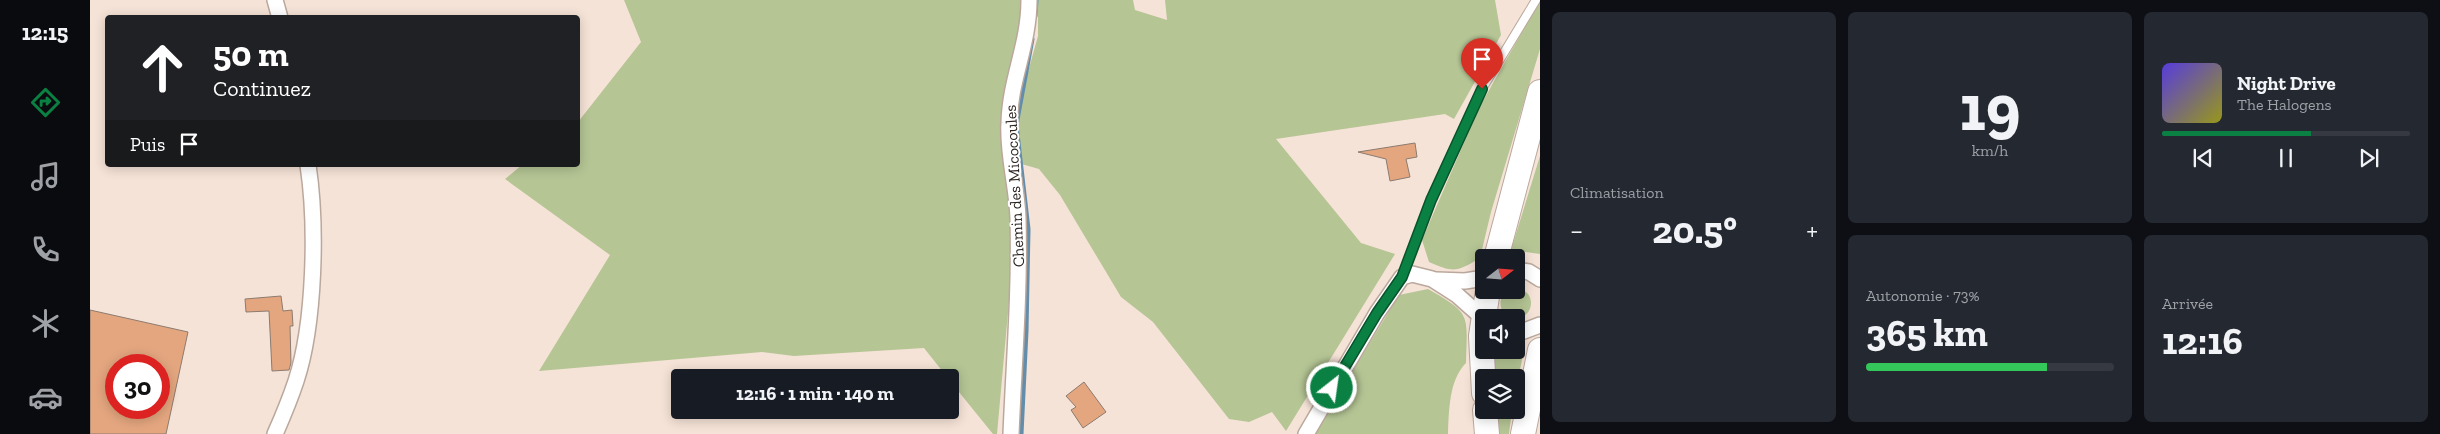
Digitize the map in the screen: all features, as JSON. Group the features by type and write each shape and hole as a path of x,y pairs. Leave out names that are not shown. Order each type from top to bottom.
{"main road":[{"path":"1498,249 1540,92"},
{"path":"1523,434 1540,350"},
{"path":"1486,419 1487,434"}],"street":[{"path":"275,0 279,15"},
{"name":"Chemin des Micocoules","path":"1011,434 1019,265 1018,206 1008,126 1010,96 1026,41 1029,0"},
{"path":"275,434 297,379 307,332 313,216 308,167"},
{"path":"1525,271 1540,280"},
{"path":"1306,434 1377,313 1402,277 1412,274 1432,280 1450,282 1475,279"},
{"path":"1432,280 1457,295 1475,312"},
{"path":"1525,331 1540,325"}],"lane":[{"path":"1402,277 1431,200 1482,89 1536,0"}],"green space":[{"path":"624,0 1021,0 1020,36 1012,74 1015,235 997,434 993,434 959,392 959,369 941,369 924,348 794,356 762,352 539,371 610,255 505,179 520,167 580,167 580,119 641,42"},
{"path":"1038,0 1133,0 1135,10 1167,20 1165,0 1495,0 1501,35 1454,119 1445,114 1276,139 1361,243 1395,254 1286,431 1272,412 1249,422 1229,419 1153,322 1121,297 1060,195 1039,169 1018,163 1019,104 1038,36"},
{"path":"1540,0 1540,49 1491,212 1482,249 1475,249 1475,261 1466,266 1455,269 1444,268 1429,262 1422,240 1479,108"},
{"path":"1540,156 1540,254 1525,252 1525,249 1511,249"},
{"path":"1428,289 1460,310 1466,325 1466,363 1460,370 1453,387 1448,434 1314,434 1399,295"},
{"path":"1525,292 1531,303 1525,315 1525,309 1502,309 1501,299 1525,299"},
{"path":"1493,359 1522,359 1520,369 1494,369"},
{"path":"1496,419 1511,419 1509,434 1497,434"}],"building":[{"path":"1415,143 1417,157 1406,159 1410,177 1390,181 1386,159 1358,152"},
{"path":"281,296 283,311 292,310 293,326 290,326 291,363 289,370 272,371 269,311 246,312 245,299"},
{"path":"90,310 188,332 170,415 170,354 105,354 105,419 169,419 166,434 90,434"},
{"path":"1084,382 1106,412 1083,428 1071,410 1076,407 1066,396"}],"waterway":[{"path":"1035,16 1036,0"},
{"path":"1021,434 1028,229 1016,125 1032,39"}],"route":[{"path":"1332,388 1377,313 1402,277 1431,200 1482,89"}]}
